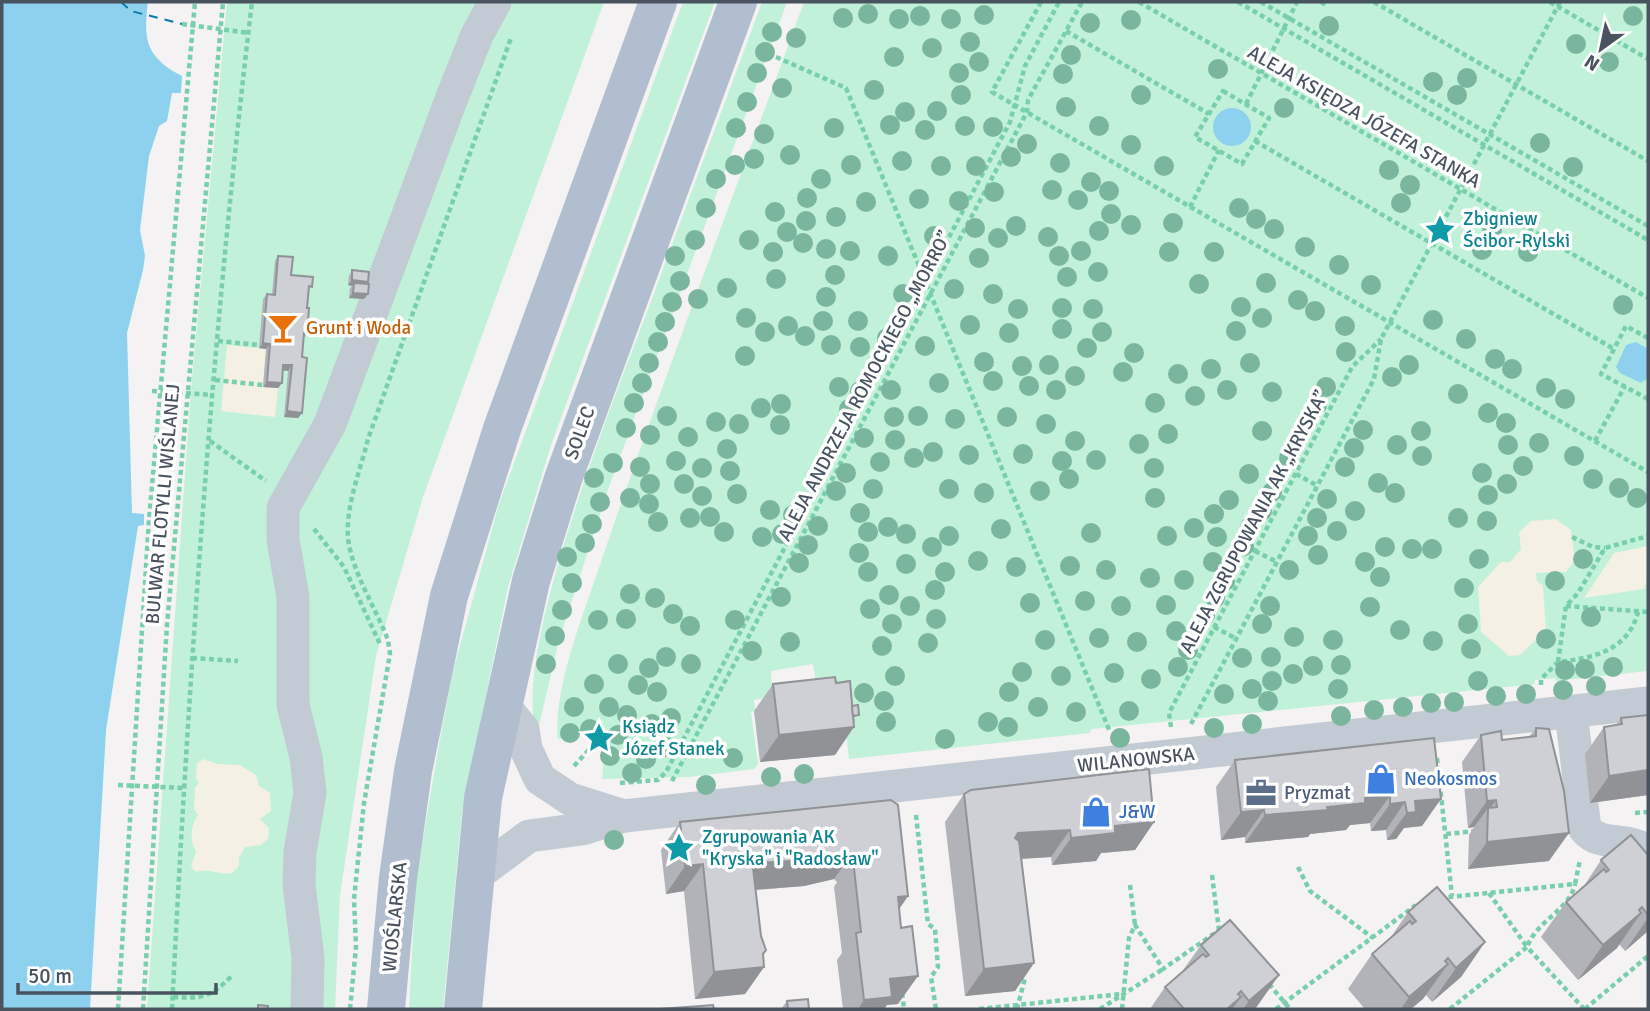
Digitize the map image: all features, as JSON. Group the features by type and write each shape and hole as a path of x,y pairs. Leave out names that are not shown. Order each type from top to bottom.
{"main road":[{"name":"WIOŚLARSKA","path":"386,1009 405,825 437,643 466,537 502,429 658,2"},
{"name":"SOLEC","path":"474,877 483,798 520,621 555,503 738,2"},
{"path":"463,1009 474,877"}],"street":[{"path":"307,1009 307,958 299,885 300,852 310,793 292,694 293,597 281,522 288,497 330,424 451,100 477,35 495,2"},
{"name":"WILANOWSKA","path":"474,877 529,836 582,829 624,816 1648,703"},
{"name":"WILANOWSKA","path":"503,705 523,729 526,749 540,779 554,791 570,799 624,816"},
{"path":"1571,712 1585,829 1598,839 1634,843 1648,852"}],"path":[{"path":"118,1009 130,785 159,391 195,2"},
{"name":"BULWAR FLOTYLLI WIŚLANEJ","path":"143,1009 156,786 186,393 223,2"},
{"path":"172,1009 192,658 213,395 252,2"},
{"path":"1041,2 992,92 1648,472"},
{"path":"664,775 1016,106 1024,66 1059,2"},
{"name":"ALEJA ANDRZEJA ROMOCKIEGO „MORRO”","path":"671,782 1027,112 1028,100 1082,2"},
{"name":"ALEJA KSIĘDZA JÓZEFA STANKA","path":"1139,2 1648,298"},
{"path":"1238,2 1648,240"},
{"path":"1261,2 1648,226"},
{"path":"1245,104 1297,2"},
{"path":"1321,2 1326,5 1327,2"},
{"path":"1374,2 1648,161"},
{"path":"1550,2 1559,4 1648,58"},
{"name":"ALEJA ZGRUPOWANIA AK „KRYSKA”","path":"1171,727 1169,713 1352,367 1381,339 1559,4"},
{"path":"182,24 248,33"},
{"path":"350,1009 356,947 354,899 364,803 390,654 388,640 354,564 349,543 353,500 368,439 515,29"},
{"path":"1066,31 1209,114"},
{"path":"776,57 846,88 1111,733"},
{"path":"1223,91 1269,118 1242,164 1195,137 1209,114 1223,91"},
{"path":"1255,141 1614,349"},
{"path":"1190,207 1219,150"},
{"path":"224,278 233,278"},
{"path":"1648,338 1626,326 1601,374 1648,399"},
{"name":"ALEJA ZGRUPOWANIA AK „KRYSKA”","path":"1191,724 1374,379 1381,339"},
{"path":"218,341 259,345"},
{"path":"215,380 263,385"},
{"path":"1595,441 1625,386"},
{"path":"152,391 213,395"},
{"path":"210,440 288,497 344,567 380,644"},
{"path":"1296,474 1318,486"},
{"path":"1572,537 1593,547 1605,548 1648,536"},
{"path":"1541,686 1541,679 1558,662 1566,607 1578,593 1605,548"},
{"path":"1255,551 1277,562"},
{"path":"1566,607 1648,612"},
{"path":"1558,662 1596,657 1633,631 1637,612"},
{"path":"1214,627 1237,639"},
{"path":"192,658 238,661"},
{"path":"569,772 598,740"},
{"path":"1437,758 1452,896"},
{"path":"118,785 184,788"},
{"path":"916,815 928,924 935,929 938,967 931,977 936,1009"},
{"path":"1450,1009 1527,947 1532,933 1572,897 1585,829"},
{"path":"1446,834 1477,831"},
{"path":"1297,867 1310,891 1373,938"},
{"path":"1212,875 1219,930 1227,939"},
{"path":"1130,884 1135,925 1163,969"},
{"path":"1433,899 1574,884"},
{"path":"1489,893 1527,947 1584,1009 1648,956"},
{"path":"1276,1009 1423,900"},
{"path":"1122,1009 1129,938 1135,925"},
{"path":"1100,1009 1219,930"},
{"path":"1260,975 1290,1009"},
{"path":"173,997 199,999 213,994 232,976"},
{"path":"1018,1007 1025,978"},
{"path":"901,985 904,1009"},
{"path":"979,1009 1122,995"}],"green space":[{"path":"227,2 604,2 423,497 376,656 340,895 335,1009 147,1009 191,390"},
{"path":"683,2 715,2 551,445 508,587 462,813 443,1009 409,1009 416,880 453,671 499,504"},
{"path":"762,2 787,2 610,484 559,640 537,734 533,695 539,644 572,517"},
{"path":"804,2 1648,2 1648,671 1555,681 1555,678 1535,680 1535,684 1092,729 1089,733 849,759 845,722 818,697 813,664 771,671 772,691 769,697 754,700 755,711 751,712 758,764 754,769 689,777 602,779 606,733 604,730 558,739 558,718 566,670 653,412"}],"sand":[{"path":"227,345 266,349 263,386 278,388 275,417 221,411"},
{"path":"1556,519 1571,530 1575,561 1566,572 1536,573 1537,581 1543,586 1546,630 1520,655 1509,656 1481,632 1478,587 1501,562 1510,562 1521,549 1519,532 1531,521"},
{"path":"1648,546 1648,578 1644,589 1584,598 1614,553"},
{"path":"204,759 217,764 240,765 256,775 259,786 270,793 271,811 260,819 269,828 268,839 261,845 245,847 239,858 239,866 232,873 196,872 191,867 196,851 192,843 192,833 198,815 194,809 195,788 199,783 196,778 197,763"}],"water":[{"path":"2,2 148,2 146,27 150,46 161,62 182,76 181,93 172,93 167,121 159,126 149,156 140,230 145,256 127,333 132,513 144,514 144,525 138,526 106,730 90,1009 2,1009"},
{"path":"1232,108 1245,114 1251,127 1245,140 1232,146 1219,140 1213,127 1219,114"},
{"path":"1636,342 1648,349 1648,378 1641,383 1620,373 1616,367 1626,345"}],"building":[{"path":"278,256 293,257 291,275 313,277 312,287 309,286 307,334 304,333 302,357 307,358 302,413 287,411 292,365 283,365 282,383 267,382 270,344 263,343 267,294 275,295"},
{"path":"352,270 369,272 368,282 352,280"},
{"path":"354,283 369,284 368,294 353,293"},
{"path":"835,677 836,683 850,681 854,727 779,735 773,684"},
{"path":"858,705 859,715 853,716 852,706"},
{"path":"1648,715 1648,770 1609,776 1604,727 1622,724 1621,718"},
{"path":"1536,728 1549,729 1564,791 1569,833 1487,842 1488,808 1497,807 1496,800 1487,801 1481,735 1501,731 1502,740 1536,736"},
{"path":"1434,738 1441,799 1415,801 1416,812 1407,813 1405,802 1390,804 1390,796 1365,798 1365,803 1327,807 1328,810 1265,815 1264,810 1241,812 1235,760"},
{"path":"1149,769 1154,822 1115,826 1115,833 1071,838 1070,830 1018,833 1015,838 1019,841 1034,963 984,969 964,794 971,790"},
{"path":"891,800 898,805 908,896 898,897 901,928 912,926 918,976 890,979 892,997 864,1000 856,933 861,932 853,859 857,856 853,852 823,859 757,863 753,868 761,936 766,950 763,954 764,967 714,972 703,864 685,866 680,822"},
{"path":"1631,835 1648,855 1648,915 1642,907 1639,910 1641,913 1603,945 1566,902 1604,869 1606,872 1609,870 1601,860"},
{"path":"1437,887 1485,942 1456,968 1448,958 1445,961 1448,964 1409,997 1372,954 1410,921 1412,924 1416,921 1408,912"},
{"path":"1230,920 1279,975 1249,1001 1241,991 1238,994 1241,997 1227,1009 1184,1009 1165,987 1203,954 1206,957 1209,955 1201,945"},
{"path":"808,999 809,1009 788,1009 787,1001"},
{"path":"258,1005 268,1006 268,1009 258,1009"},
{"path":"713,1005 714,1009 660,1009"}],"ferry route":[{"path":"121,2 131,11 182,24"}],"place":[{"name":"Zbigniew Ścibor-Rylski","path":"1440,230"},
{"name":"Grunt i Woda","path":"283,328"},
{"name":"Ksiądz Józef Stanek","path":"599,738"},
{"name":"Neokosmos","path":"1381,779"},
{"name":"Pryzmat","path":"1261,793"},
{"name":"J&W","path":"1096,812"},
{"name":"Zgrupowania AK \"Kryska\" i \"Radosław\"","path":"679,848"}]}
